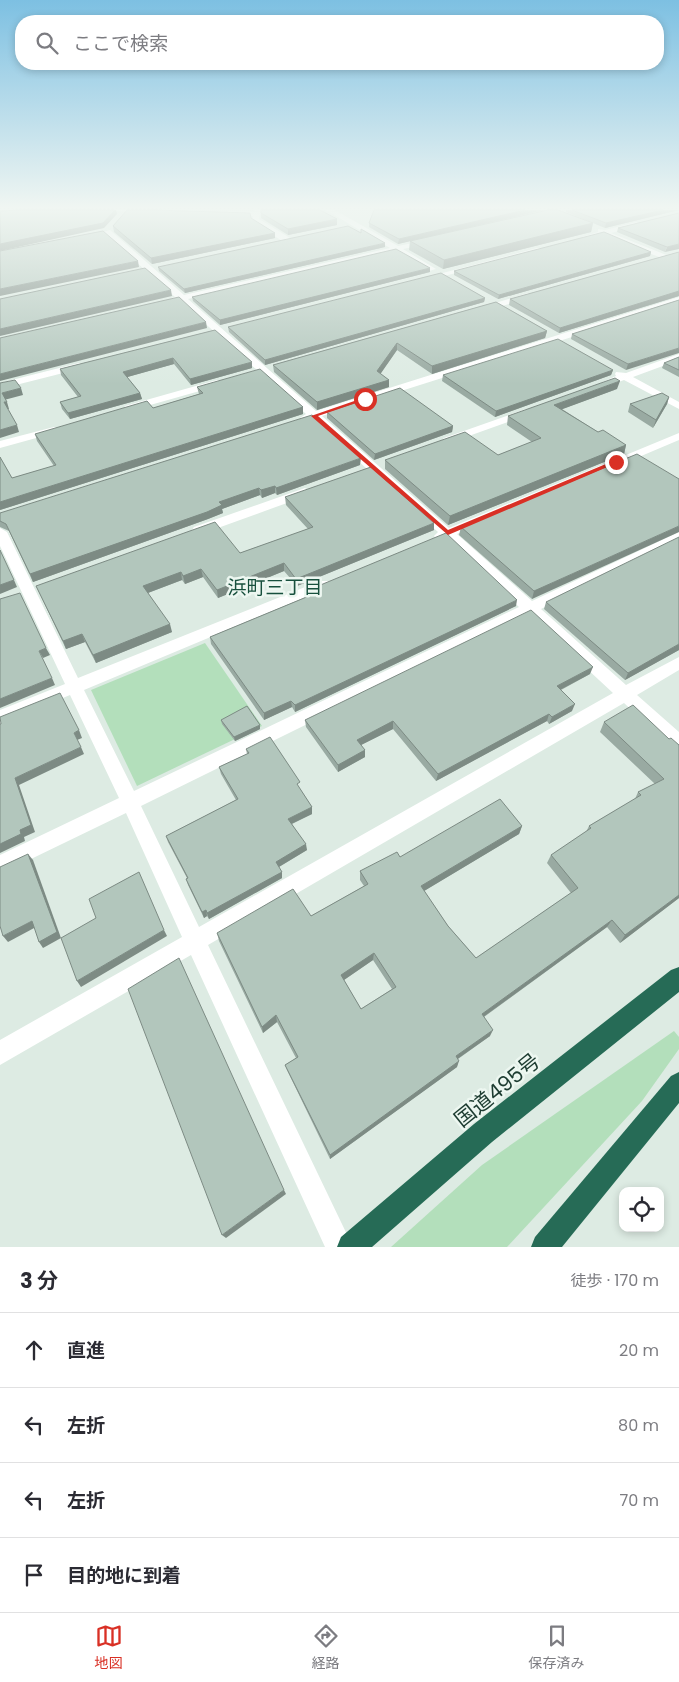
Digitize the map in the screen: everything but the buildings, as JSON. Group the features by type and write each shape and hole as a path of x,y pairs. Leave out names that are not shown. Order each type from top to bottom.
{"highway":[{"name":"国道495号","path":"351,1247 484,1133 679,978"},
{"path":"545,1247 679,1084"}],"street":[{"path":"166,302 314,267"},
{"path":"428,267 456,283"},
{"path":"413,281 467,267"},
{"path":"140,271 154,268 182,298 262,371 448,533 679,743"},
{"path":"468,313 500,307 533,294"},
{"path":"480,296 500,307"},
{"path":"295,422 679,300"},
{"path":"587,390 679,357"},
{"path":"0,386 90,364"},
{"path":"607,367 679,406"},
{"path":"122,410 225,381"},
{"path":"438,444 540,407"},
{"path":"0,445 66,426"},
{"path":"429,541 679,436"},
{"path":"186,535 316,488"},
{"path":"0,532 339,1247"},
{"path":"0,865 679,536"},
{"path":"0,717 338,578"},
{"path":"0,1053 679,663"}],"green space":[{"path":"205,643 262,726 137,786 91,690"},
{"path":"674,1031 679,1037 679,1049 642,1101 507,1247 391,1247 482,1165"}],"district":[{"name":"浜町三丁目","path":"275,587"}],"route":[{"path":"365,399 314,416 448,533 616,462"}]}
